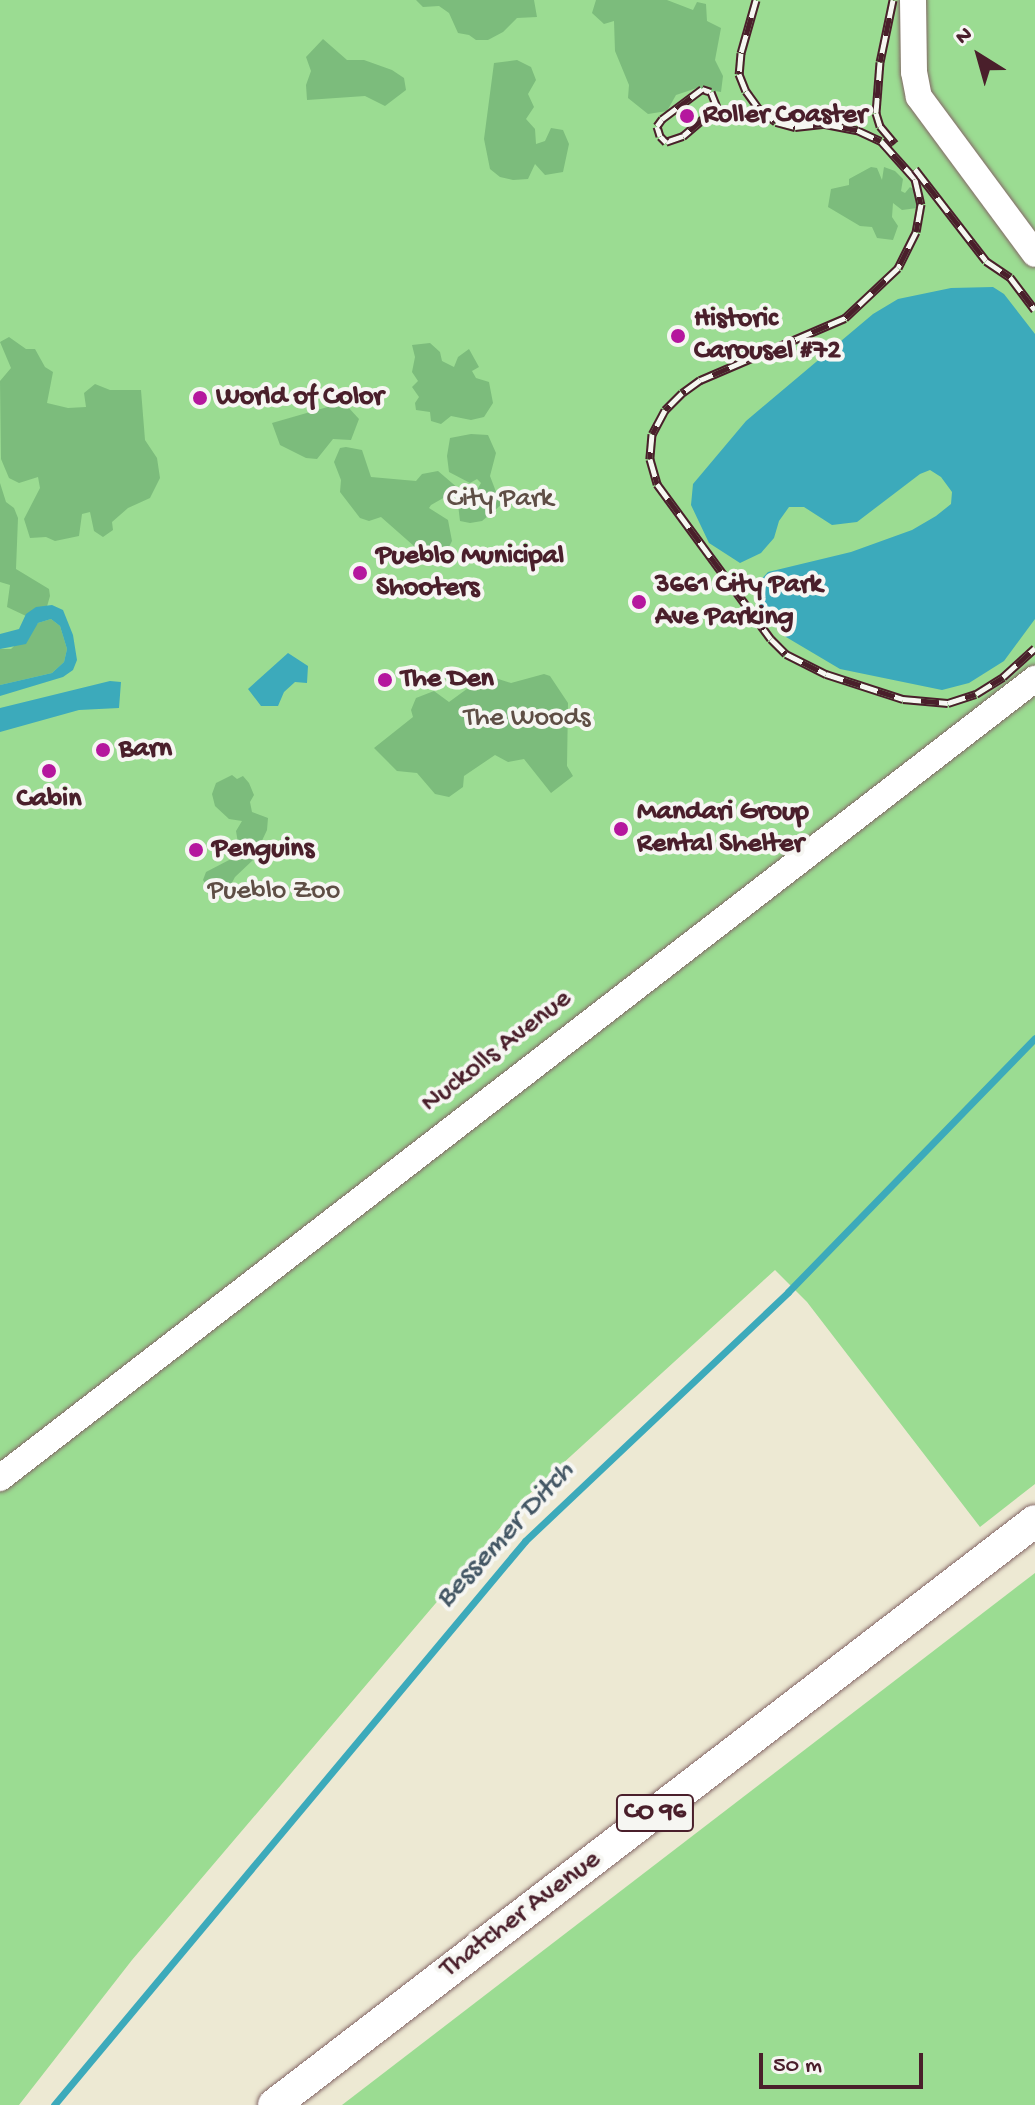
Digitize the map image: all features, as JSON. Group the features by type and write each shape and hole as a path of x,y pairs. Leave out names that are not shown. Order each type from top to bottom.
{"main road":[{"name":"Thatcher Avenue","path":"274,2105 1035,1521"}],"street":[{"path":"913,0 914,72 919,97 1035,254"},
{"name":"Nuckolls Avenue","path":"0,1478 1035,679"}],"green space":[{"name":"City Park","path":"0,0 1035,0 1035,1484 980,1527 807,1302 775,1270 527,1496 132,1960 19,2105 0,2105"},
{"path":"416,0 534,0 537,17 517,18 503,32 488,40 476,40 458,33 449,13 439,6 423,7"},
{"path":"596,0 667,0 693,10 697,2 706,4 707,21 721,28 715,60 723,76 721,92 697,88 676,95 667,111 648,114 628,98 629,85 615,51 614,21 604,24 592,13"},
{"path":"323,39 347,60 364,60 392,70 404,78 406,90 385,106 365,96 307,100 306,85 311,71 306,57"},
{"path":"517,60 531,67 536,80 528,94 534,107 526,119 535,129 536,144 545,141 551,128 563,130 569,144 563,172 545,175 535,164 528,179 513,180 500,177 490,169 484,139 494,63"},
{"path":"871,167 877,168 882,180 884,167 895,171 903,179 901,191 905,193 910,187 918,192 917,208 902,210 893,203 892,217 898,226 893,240 877,238 872,227 860,226 828,207 831,189 849,185 849,179"},
{"path":"9,337 26,349 35,349 45,367 53,372 47,403 68,408 86,407 84,393 95,384 110,390 141,390 145,440 157,458 160,478 150,498 128,508 112,522 113,530 103,537 94,531 90,512 82,514 79,536 55,541 46,537 30,538 24,519 40,488 38,477 19,483 9,478 1,459 0,381 11,368 0,342"},
{"path":"430,343 440,352 442,361 454,367 458,357 469,349 479,367 472,371 476,378 489,382 493,403 484,417 471,420 451,416 441,424 431,421 430,412 416,410 415,403 419,397 412,387 418,381 412,372 415,357 412,345"},
{"path":"338,404 348,407 359,419 351,440 333,439 317,459 306,458 280,445 272,423"},
{"path":"488,435 496,453 490,476 501,505 482,521 470,523 460,521 457,496 452,493 431,505 429,508 448,520 452,541 448,549 436,555 423,554 381,517 369,521 360,518 340,492 341,480 334,462 340,448 346,447 362,450 371,477 416,481 422,474 438,471 459,489 468,493 477,490 481,483 477,479 470,483 449,472 447,456 450,438"},
{"path":"0,483 6,502 14,508 18,518 16,569 49,589 46,610 26,616 7,607 10,585 0,582"},
{"path":"51,619 60,626 67,649 64,662 52,673 0,685 0,649 11,649 38,623"},
{"name":"The Woods","path":"544,674 550,676 568,703 567,766 573,776 551,793 524,759 508,762 495,755 464,776 463,787 449,797 435,794 417,773 397,771 374,748 413,717 411,710 416,698 434,691 449,702 486,675 511,683"},
{"path":"232,775 237,779 243,776 249,783 254,795 250,802 252,812 268,818 267,830 253,860 235,877 227,892 212,895 203,880 206,872 231,859 238,843 236,831 242,821 229,819 215,806 212,794 216,783"},
{"path":"1035,1573 1035,2105 342,2105"}],"water":[{"path":"993,287 1004,294 1035,334 1035,619 1004,661 969,683 942,690 840,669 786,637 758,602 756,585 768,572 851,552 912,530 936,516 951,504 952,492 941,477 930,470 920,474 857,522 832,525 804,507 789,507 779,521 774,538 761,553 740,563 709,543 691,505 693,484 746,421 873,314 898,299 951,288"},
{"path":"52,605 63,610 73,635 77,660 73,670 63,677 0,696 0,685 52,673 64,662 67,649 60,626 51,619 38,623 26,644 0,649 0,634 19,629 26,614 36,607"},
{"path":"288,653 308,666 307,683 295,682 284,692 278,706 261,706 248,689"},
{"path":"110,681 121,682 119,708 79,710 0,732 0,708"}],"waterway":[{"name":"Bessemer Ditch","path":"54,2105 525,1541 788,1292 1035,1038"}],"railway":[{"path":"756,0 741,53 739,74 746,91 759,109 776,122 795,127 825,124 857,130 881,141 915,179 921,204 916,232 898,268 845,318 700,380 682,393 665,410 652,434 650,459 657,484 771,639 786,654 826,674 903,699 948,703 976,694 1003,677 1035,648"},
{"path":"893,0 880,62 876,113 880,126 895,144"},
{"path":"702,89 711,92 717,107 683,136 666,142 657,126 702,89"},
{"path":"915,169 986,261 1010,277 1035,310"}],"place":[{"name":"Roller Coaster","path":"687,116"},
{"name":"Historic Carousel #72","path":"678,336"},
{"name":"World of Color","path":"200,398"},
{"name":"Pueblo Municipal Shooters","path":"360,573"},
{"name":"3661 City Park Ave Parking","path":"639,602"},
{"name":"The Den","path":"385,680"},
{"name":"Barn","path":"103,750"},
{"name":"Cabin","path":"49,771"},
{"name":"Mandari Group Rental Shelter","path":"621,829"},
{"name":"Penguins","path":"196,850"}],"park label":[{"name":"Pueblo Zoo","path":"274,892"}]}
